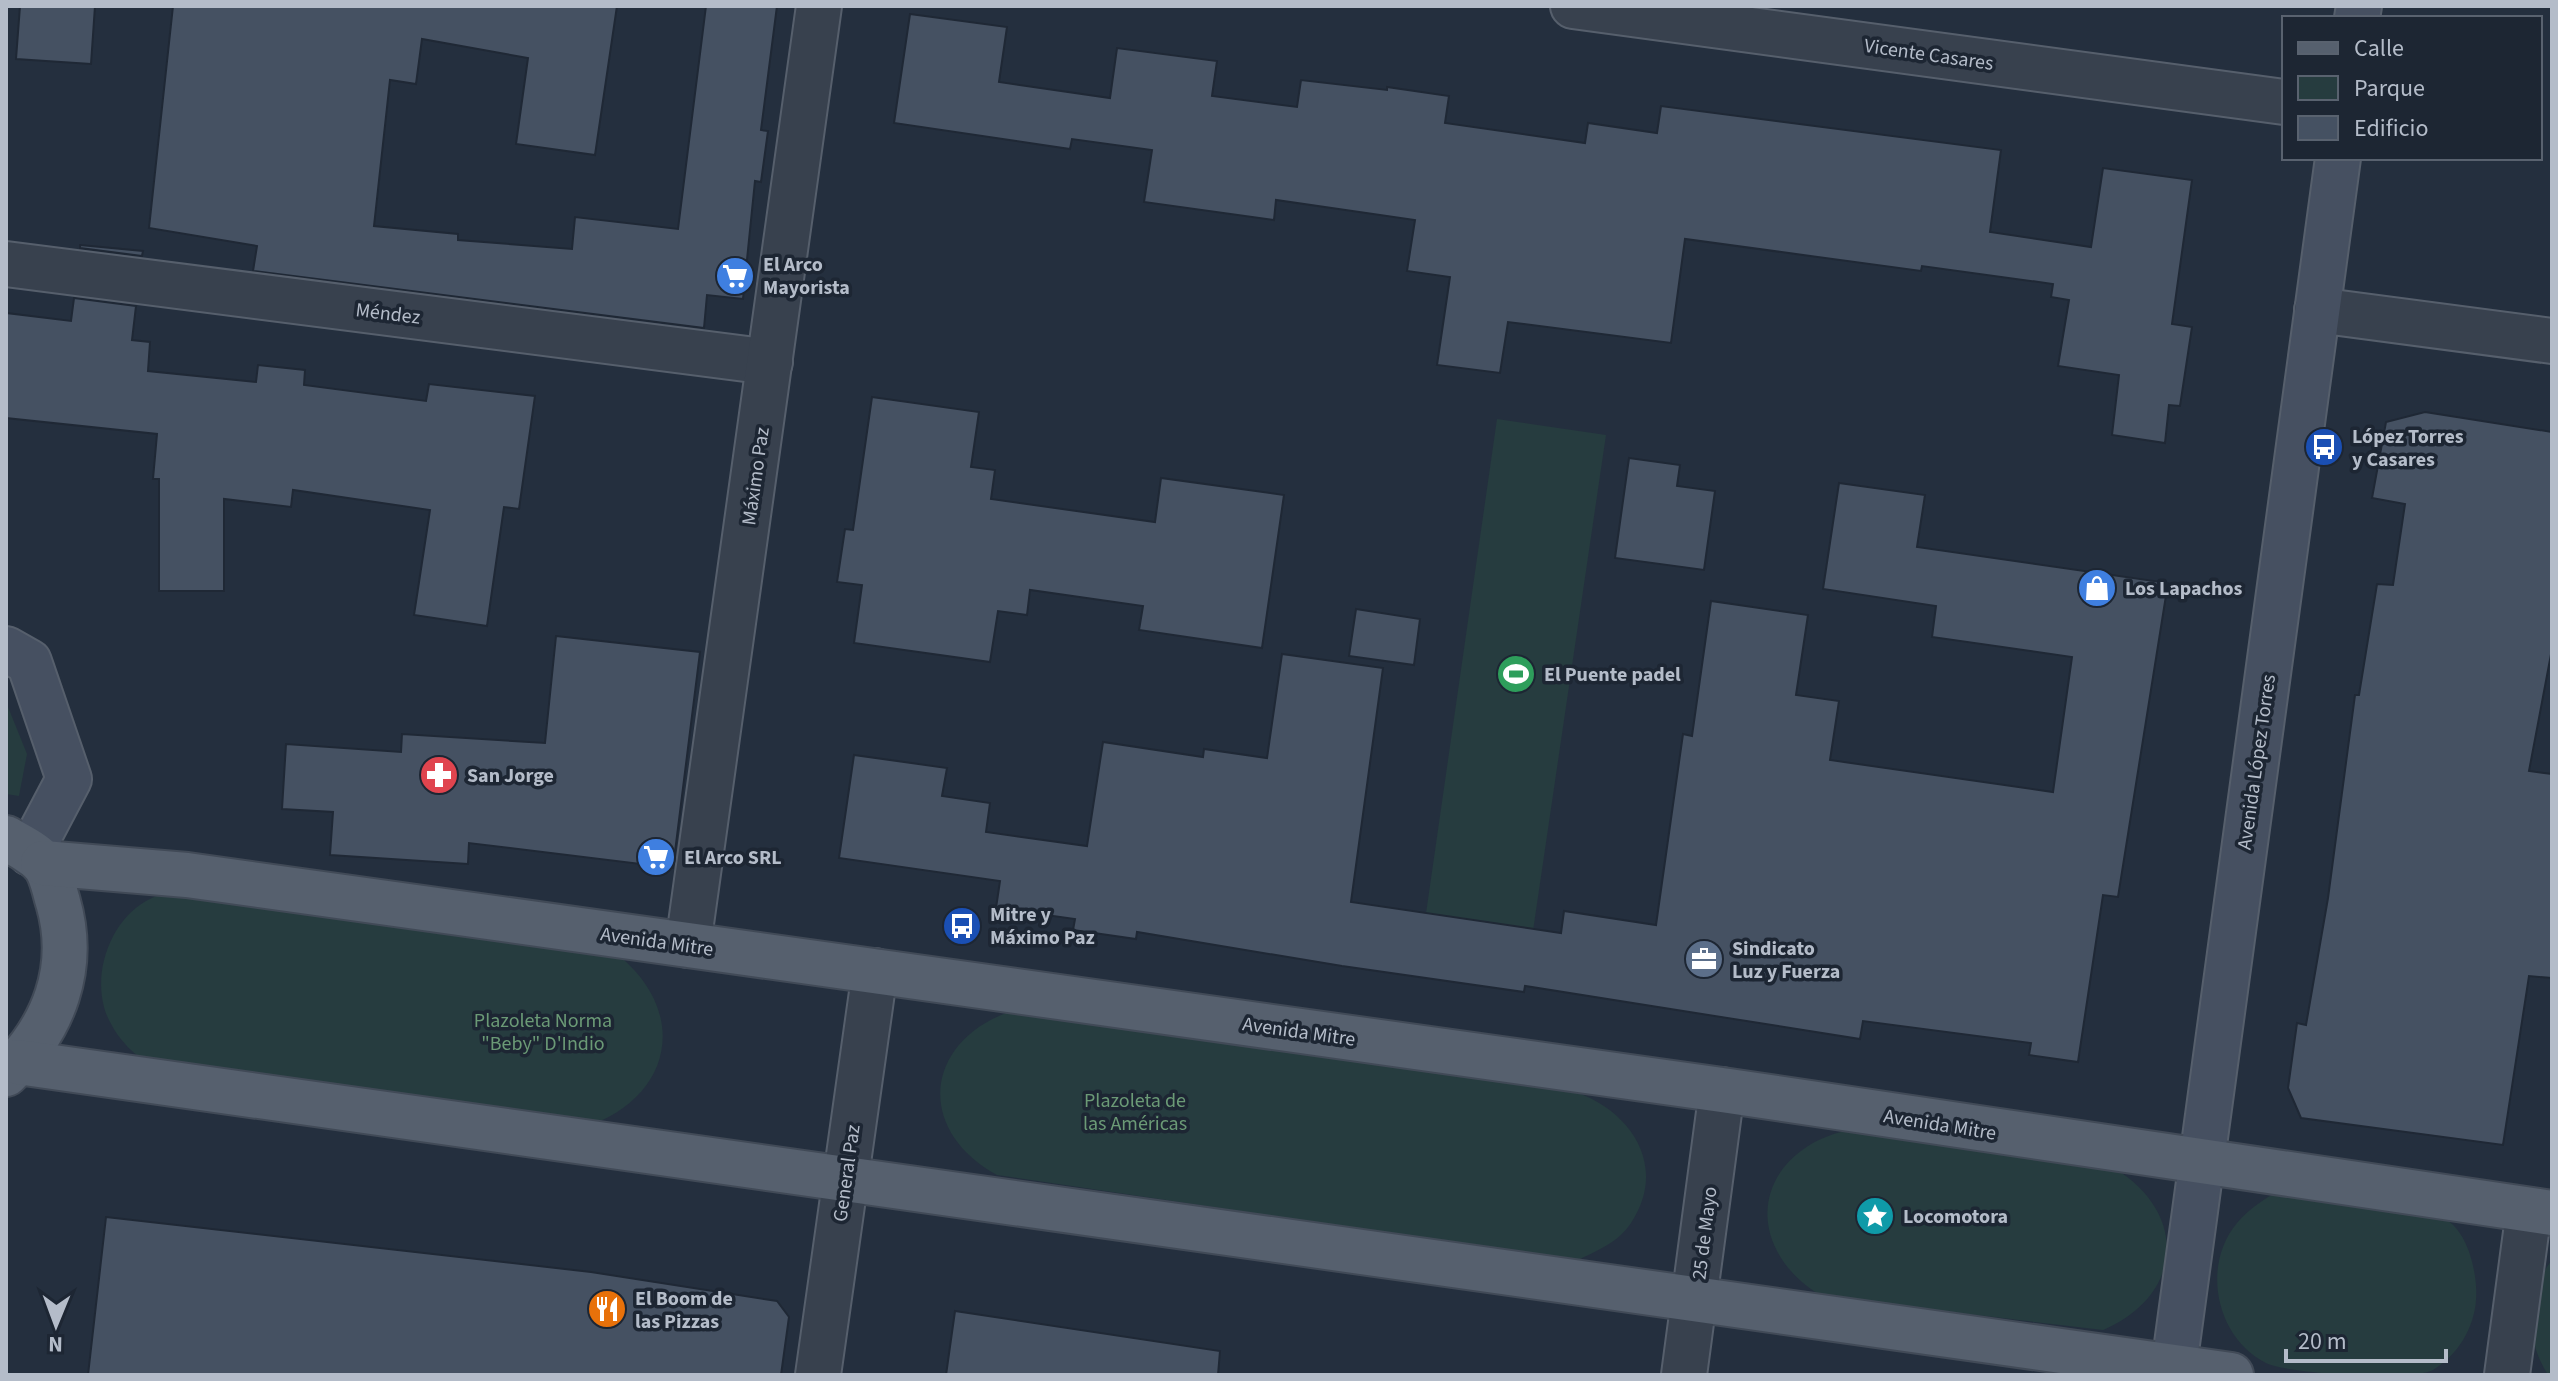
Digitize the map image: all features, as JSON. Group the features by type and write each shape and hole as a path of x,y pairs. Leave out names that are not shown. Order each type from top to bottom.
{"main road":[{"name":"Avenida López Torres","path":"2174,1366 2338,160"},
{"path":"6,649 29,662 69,779 27,851 60,909 65,950 61,991 45,1030 12,1068"},
{"name":"Avenida Mitre","path":"27,851 1722,1090 2201,1164 2540,1212"},
{"path":"12,1068 845,1179 2231,1375"}],"street":[{"name":"Máximo Paz","path":"688,945 819,6"},
{"name":"Vicente Casares","path":"1573,6 2282,102"},
{"name":"Méndez","path":"6,264 770,362"},
{"path":"2317,310 2552,341"},
{"name":"General Paz","path":"818,1375 875,971"},
{"name":"25 de Mayo","path":"1684,1375 1722,1090"},
{"path":"2507,1375 2540,1212"}],"green space":[{"name":"El Puente padel","path":"1497,419 1606,435 1524,992 1417,976"},
{"path":"6,702 27,754 19,796 6,794"},
{"name":"Plazoleta Norma \"Beby\" D'Indio","path":"175,889 609,948 636,971 653,997 662,1023 662,1049 653,1074 637,1096 612,1115 580,1129 152,1067 128,1047 110,1022 101,990 102,972 112,939 132,911 146,901"},
{"name":"Plazoleta de las Américas","path":"1015,1010 1576,1092 1596,1101 1628,1127 1645,1162 1646,1182 1642,1202 1620,1236 1576,1261 997,1175 970,1156 952,1134 942,1110 941,1086 948,1062 962,1041 985,1023"},
{"path":"1853,1129 2107,1164 2133,1182 2152,1203 2163,1226 2167,1249 2163,1273 2151,1294 2131,1314 2103,1330 1823,1297 1795,1276 1777,1251 1768,1226 1769,1201 1778,1177 1795,1156 1820,1140"},
{"path":"2291,1184 2436,1215 2453,1225 2470,1255 2476,1300 2468,1330 2450,1357 2433,1370 2421,1373 2350,1375 2278,1367 2249,1352 2235,1337 2219,1300 2217,1280 2219,1260 2226,1240 2249,1211"},
{"path":"2552,1260 2552,1375 2548,1375 2535,1347 2531,1317 2537,1287"}],"building":[{"path":"20,6 95,6 91,64 16,59"},
{"path":"173,6 617,6 595,155 516,144 528,58 422,39 416,84 390,80 374,226 458,234 458,240 572,249 575,217 678,229 706,6 777,6 761,130 768,131 761,182 755,181 743,299 707,295 704,328 253,271 257,246 149,228"},
{"path":"910,14 1007,27 999,82 1110,98 1117,48 1217,61 1212,96 1297,107 1301,80 1387,90 1387,87 1449,96 1445,123 1585,143 1588,123 1657,133 1661,106 2001,150 1990,232 2091,247 2103,168 2192,180 2172,324 2192,327 2180,406 2169,405 2165,443 2112,435 2119,375 2058,366 2069,300 2051,297 2053,284 1922,266 1921,271 1685,239 1671,343 1508,322 1500,373 1437,365 1450,277 1407,271 1415,220 1276,200 1274,220 1144,202 1152,150 1072,139 1070,149 894,123"},
{"path":"80,245 143,251 142,256 80,248"},
{"path":"74,298 136,306 132,340 150,342 148,371 256,382 258,365 305,370 304,385 426,401 429,384 535,396 519,509 504,507 487,626 414,615 430,510 293,490 291,507 224,499 224,591 159,591 159,479 153,479 157,434 6,418 6,313 71,321"},
{"path":"872,397 979,412 971,467 995,470 991,499 1155,522 1161,478 1284,495 1262,648 1139,630 1143,606 1030,590 1027,615 998,611 990,662 854,643 862,585 837,582 845,529 853,530"},
{"path":"2425,412 2552,432 2552,649 2529,771 2552,774 2552,978 2529,976 2503,1145 2301,1118 2288,1088 2297,1023 2306,1025 2328,898 2355,695 2359,695 2377,584 2393,585 2405,504 2372,498 2386,422"},
{"path":"1629,458 1680,465 1677,486 1715,491 1704,570 1615,558"},
{"path":"1839,483 1925,495 1917,547 2168,583 2118,897 2103,895 2078,1062 2029,1055 2031,1043 1863,1021 1860,1039 1525,986 1524,992 1342,966 1137,932 1136,939 1073,930 1075,919 996,908 1000,881 839,858 854,755 947,768 942,796 990,803 986,832 1087,846 1103,742 1203,757 1204,749 1267,758 1282,654 1383,668 1351,902 1561,933 1564,911 1656,925 1683,734 1692,736 1711,601 1808,615 1796,695 1839,701 1830,760 2053,792 2072,657 1932,637 1936,606 1823,589"},
{"path":"1356,609 1420,619 1414,665 1349,656"},
{"path":"556,636 700,652 673,868 469,843 468,864 330,855 333,812 282,809 286,744 401,752 402,734 545,743"},
{"path":"106,1217 591,1272 777,1301 789,1317 781,1375 88,1375"},
{"path":"955,1311 1220,1351 1218,1375 946,1375"}],"place":[{"name":"El Arco Mayorista","path":"735,276"},
{"name":"López Torres y Casares","path":"2324,447"},
{"name":"Los Lapachos","path":"2097,588"},
{"name":"El Puente padel","path":"1516,674"},
{"name":"San Jorge","path":"439,775"},
{"name":"El Arco SRL","path":"656,857"},
{"name":"Mitre y Máximo Paz","path":"962,926"},
{"name":"Sindicato Luz y Fuerza","path":"1704,959"},
{"name":"Locomotora","path":"1875,1216"},
{"name":"El Boom de las Pizzas","path":"607,1309"}]}
